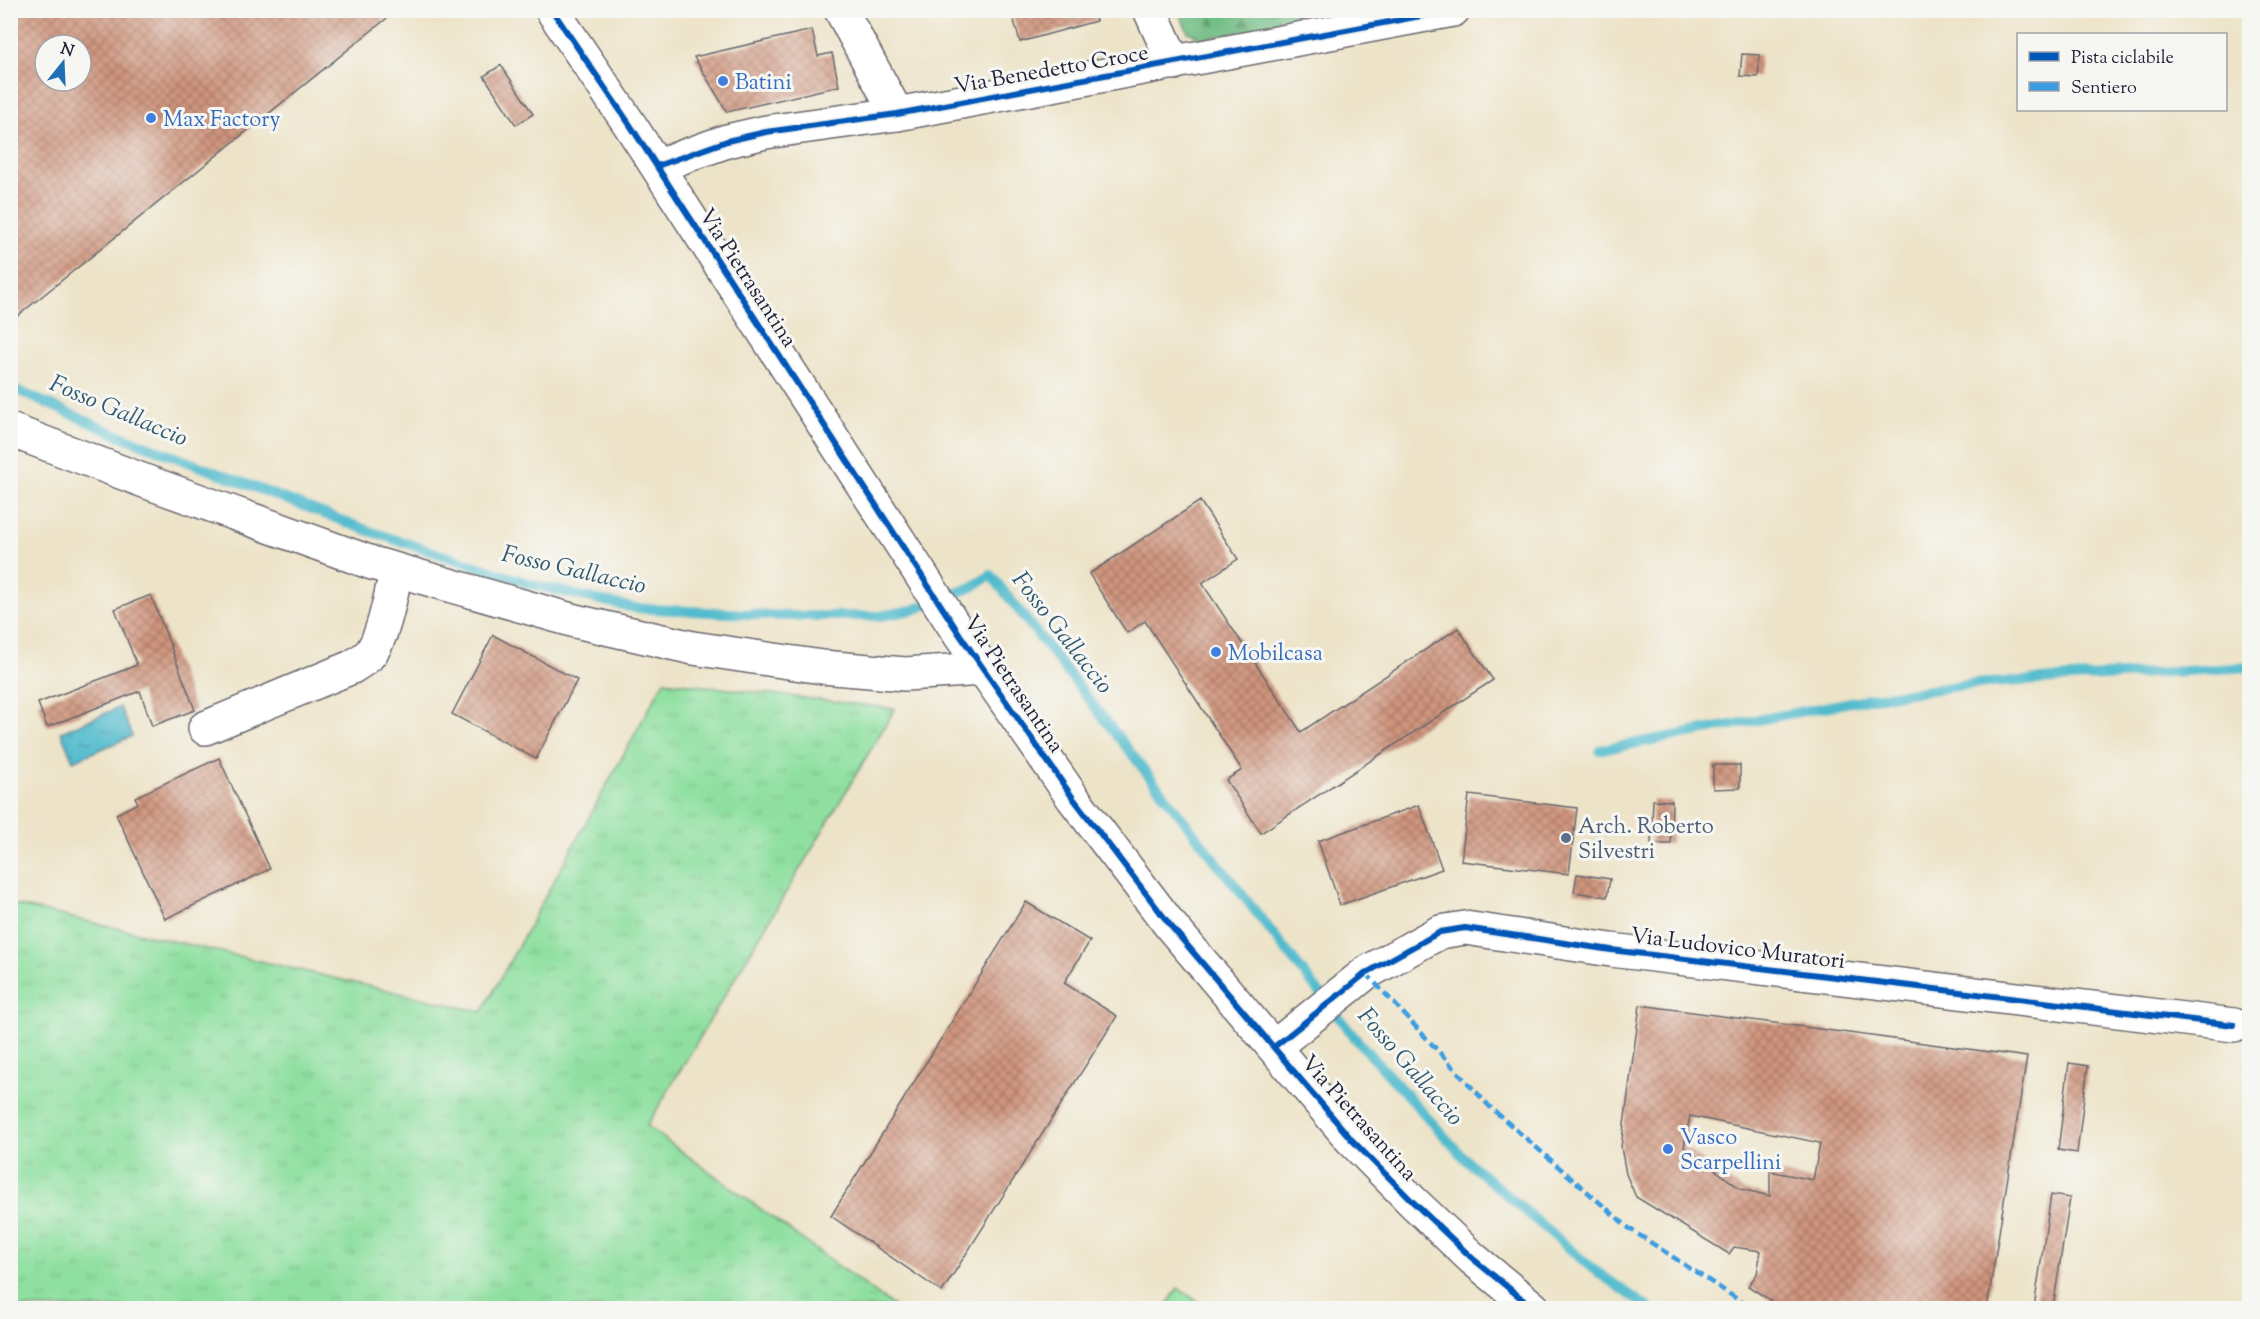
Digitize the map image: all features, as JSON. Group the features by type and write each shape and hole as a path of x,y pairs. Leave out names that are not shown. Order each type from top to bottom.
{"street":[{"name":"Via Pietrasantina","path":"552,10 657,166 1017,721 1107,843 1170,925 1352,1140 1412,1201 1489,1273 1533,1308"},
{"path":"842,10 897,114"},
{"path":"1150,10 1174,63"},
{"name":"Via Benedetto Croce","path":"657,166 727,141 766,132 897,114 1453,10"},
{"path":"10,430 372,563 575,621 693,648 822,667 905,674 983,669"},
{"path":"205,728 352,667 368,656 388,612 396,570"},
{"name":"Via Ludovico Muratori","path":"1274,1047 1366,972 1440,932 1465,928 1611,950 2234,1025"}],"green space":[{"path":"1178,11 1348,11 1202,39 1188,32"},
{"path":"664,681 895,709 647,1126 896,1308 11,1308 11,904 482,1012"},
{"path":"1178,1288 1207,1308 1165,1308"}],"water":[{"path":"120,707 132,736 73,761 61,732"}],"building":[{"path":"10,10 397,10 15,318 10,312"},
{"path":"1011,10 1093,10 1096,21 1020,42"},
{"path":"812,30 818,56 832,53 839,86 727,112 694,57"},
{"path":"1742,54 1760,55 1758,77 1740,76"},
{"path":"501,65 533,114 516,125 484,76"},
{"path":"1200,501 1238,559 1202,583 1301,732 1458,628 1493,680 1261,833 1226,780 1242,770 1145,621 1127,633 1089,574"},
{"path":"151,595 195,710 152,726 140,691 47,727 38,703 137,665 115,609"},
{"path":"493,635 577,680 536,759 452,714"},
{"path":"219,758 270,869 165,919 116,814 138,803 135,797"},
{"path":"1713,765 1740,765 1740,788 1713,789"},
{"path":"1469,795 1577,808 1569,874 1461,861"},
{"path":"1653,800 1672,801 1671,844 1651,844"},
{"path":"1419,805 1442,869 1340,905 1318,841"},
{"path":"1577,874 1610,879 1607,897 1574,892"},
{"path":"1026,902 1090,941 1064,983 1117,1016 942,1292 831,1216"},
{"path":"1640,1005 2027,1057 1987,1308 1924,1308 1895,1304 1894,1308 1782,1308 1748,1286 1757,1274 1761,1251 1734,1247 1729,1254 1636,1197 1626,1174 1621,1147","holes":["1690,1116 1820,1143 1813,1180 1770,1171 1770,1196 1741,1189 1684,1147"]},
{"path":"2069,1063 2088,1066 2077,1153 2058,1150"},
{"path":"2051,1195 2070,1198 2053,1308 2034,1308"}],"waterway":[{"name":"Fosso Gallaccio","path":"10,387 118,435 369,531 534,585 634,608 785,616 880,616 913,610 972,587 991,575 1355,1038 1467,1161 1593,1269 1649,1308"},
{"path":"1600,750 1872,698 1973,684 2250,667"}],"marked path":[{"path":"1366,973 1490,1107 1630,1229 1751,1308"}],"cycle path":[{"path":"552,10 630,125 960,635 1073,798 1170,925 1352,1140 1472,1258 1533,1308"},
{"path":"657,166 727,141 766,132 897,114 1453,10"},
{"path":"1274,1047 1366,973 1440,932 1465,928 1611,950 2234,1025"}],"place":[{"name":"Batini","path":"723,81"},
{"name":"Max Factory","path":"151,118"},
{"name":"Mobilcasa","path":"1216,652"},
{"name":"Arch. Roberto Silvestri","path":"1566,838"},
{"name":"Vasco Scarpellini","path":"1668,1149"}]}
